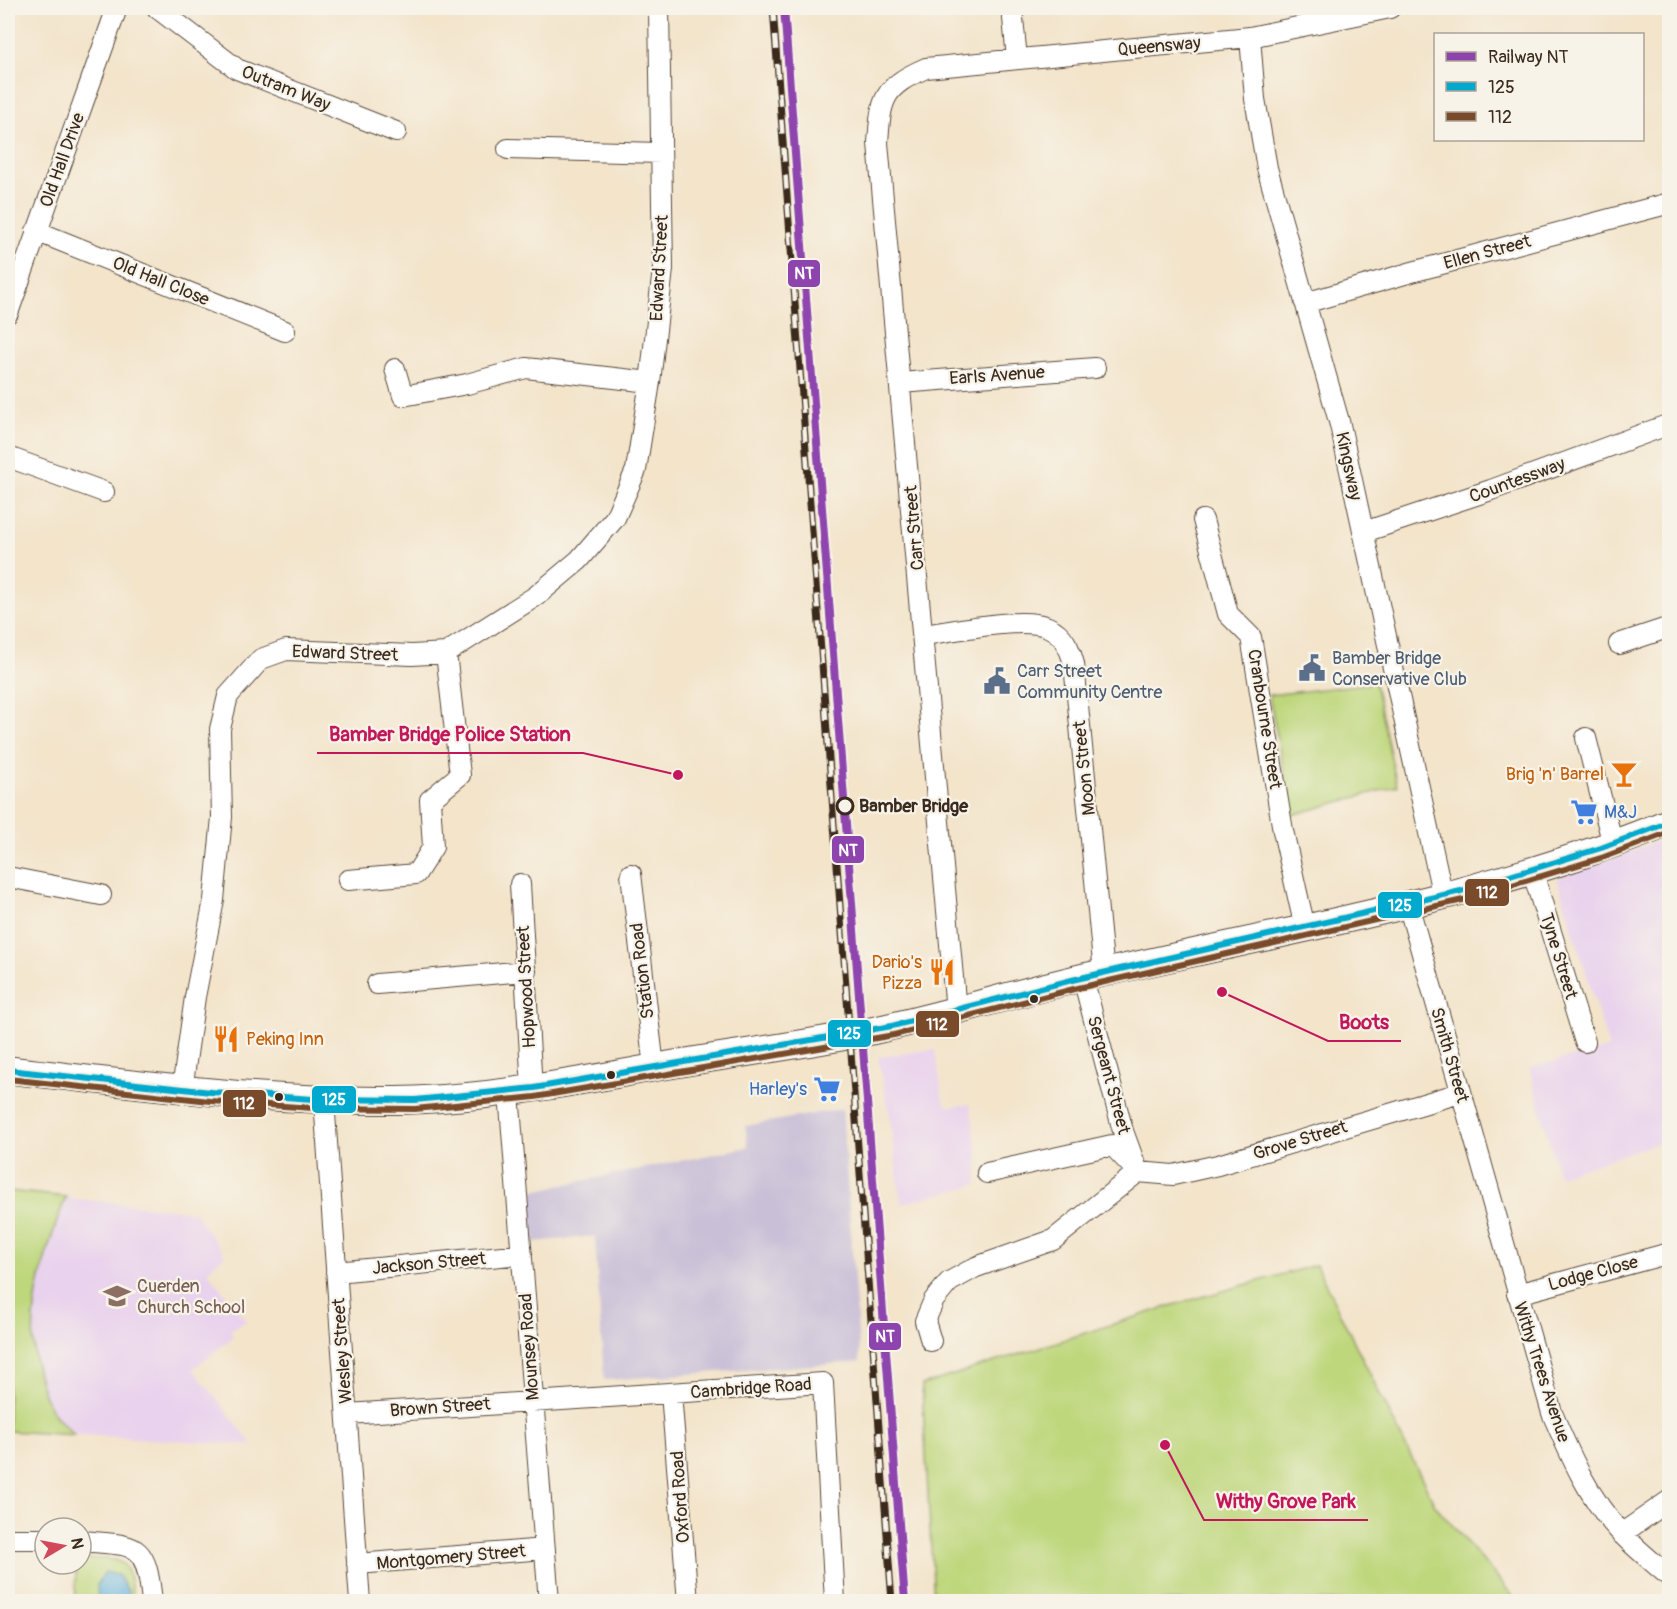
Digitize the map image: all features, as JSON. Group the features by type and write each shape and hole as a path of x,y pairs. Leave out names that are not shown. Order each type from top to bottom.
{"main road":[{"path":"8,1070 182,1090 324,1100 418,1100 521,1091 842,1037 956,1011 1093,975 1443,897 1613,845 1670,822"}],"street":[{"name":"Old Hall Drive","path":"8,313 117,8"},
{"name":"Outram Way","path":"157,8 237,69 396,132"},
{"name":"Edward Street","path":"182,1090 195,997 214,900 222,817 220,729 228,696 261,659 286,650 412,655 446,653 536,596 579,560 615,518 636,470 650,382 663,269 659,8"},
{"path":"1012,8 1017,59"},
{"name":"Queensway","path":"926,68 1250,37 1390,8"},
{"name":"Kingsway","path":"1250,37 1255,99 1267,168 1340,425 1443,897"},
{"name":"Carr Street","path":"926,68 907,76 890,88 880,112 878,143 956,1011"},
{"path":"508,149 661,153"},
{"name":"Ellen Street","path":"1305,303 1670,202"},
{"name":"Old Hall Close","path":"36,231 285,331"},
{"path":"395,369 403,396 467,384 526,368 650,382"},
{"name":"Earls Avenue","path":"900,383 1095,368"},
{"name":"Countessway","path":"1364,532 1491,490 1670,424"},
{"path":"8,457 104,492"},
{"name":"Cranbourne Street","path":"1203,519 1228,614 1251,637 1283,831 1305,928"},
{"name":"Moon Street","path":"924,635 1016,624 1049,627 1069,645 1074,663 1093,975"},
{"path":"1619,644 1670,627"},
{"path":"348,880 416,874 433,847 430,800 460,776 446,653"},
{"path":"1586,738 1613,845"},
{"name":"Tyne Street","path":"1532,870 1585,1042"},
{"name":"Station Road","path":"631,874 654,1068"},
{"path":"8,878 101,894"},
{"name":"Hopwood Street","path":"520,884 526,971 521,1091"},
{"name":"Smith Street","path":"1408,904 1492,1206"},
{"path":"377,984 526,971"},
{"name":"Sergeant Street","path":"1093,975 1123,1131 1138,1172"},
{"name":"Mounsey Road","path":"521,1091 522,1254 549,1602"},
{"name":"Grove Street","path":"1138,1172 1173,1175 1218,1165 1460,1093"},
{"name":"Wesley Street","path":"324,1100 360,1602"},
{"path":"931,1341 925,1321 934,1300 949,1282 976,1267 1053,1240 1138,1172 1112,1145 987,1173"},
{"name":"Withy Trees Avenue","path":"1492,1206 1552,1413 1569,1454 1598,1505 1621,1534 1670,1577"},
{"name":"Lodge Close","path":"1517,1294 1670,1253"},
{"name":"Jackson Street","path":"336,1272 522,1254"},
{"name":"Cambridge Road","path":"533,1401 823,1383 835,1602"},
{"name":"Oxford Road","path":"671,1394 688,1602"},
{"name":"Brown Street","path":"346,1414 533,1401"},
{"path":"1621,1534 1670,1500"},
{"path":"8,1539 33,1539"},
{"path":"93,1542 134,1547 145,1558 152,1602"},
{"name":"Montgomery Street","path":"357,1564 545,1549"}],"shaded area":[{"path":"1669,837 1669,1139 1559,1176 1529,1068 1609,1048 1557,878"},
{"path":"935,1049 943,1100 948,1107 970,1104 977,1150 978,1184 901,1204 890,1118 878,1057"},
{"path":"842,1109 860,1362 604,1380 595,1236 534,1242 528,1192 748,1147 745,1126"},
{"name":"Cuerden Church School","path":"8,1191 194,1212 225,1255 207,1271 246,1321 229,1331 234,1336 193,1369 253,1445 8,1431"}],"green space":[{"path":"1375,683 1397,786 1292,815 1269,695"},
{"path":"8,1191 66,1197 40,1276 33,1331 35,1358 41,1385 52,1411 74,1435 8,1431"},
{"path":"1316,1265 1435,1505 1517,1601 934,1601 922,1385 1170,1306"},
{"path":"93,1558 115,1560 126,1568 133,1601 75,1602 76,1576 93,1576"}],"water":[{"path":"105,1572 118,1575 128,1591 129,1601 98,1601 97,1585"}],"railway":[{"path":"773,8 892,1602"}],"rail line":[{"name":"NT","path":"784,8 905,1602"}],"transit line":[{"name":"125","path":"8,1070 211,1092 313,1099 415,1100 534,1088 892,1026 1072,980 1461,891 1601,848 1670,822"},
{"name":"112","path":"8,1079 210,1101 313,1108 415,1109 535,1097 894,1035 1074,989 1463,900 1604,857 1670,832"}],"place":[{"name":"Bamber Bridge Conservative Club","path":"1312,668"},
{"name":"Carr Street Community Centre","path":"997,681"},
{"name":"Brig 'n' Barrel","path":"1624,774"},
{"name":"Bamber Bridge Police Station","path":"678,775"},
{"name":"Bamber Bridge","path":"845,806"},
{"name":"M&J","path":"1584,812"},
{"name":"Dario's Pizza","path":"942,972"},
{"name":"Boots","path":"1222,992"},
{"name":"Peking Inn","path":"226,1039"},
{"name":"Harley's","path":"827,1089"},
{"name":"Cuerden Church School","path":"117,1296"},
{"name":"Withy Grove Park","path":"1165,1445"}]}
